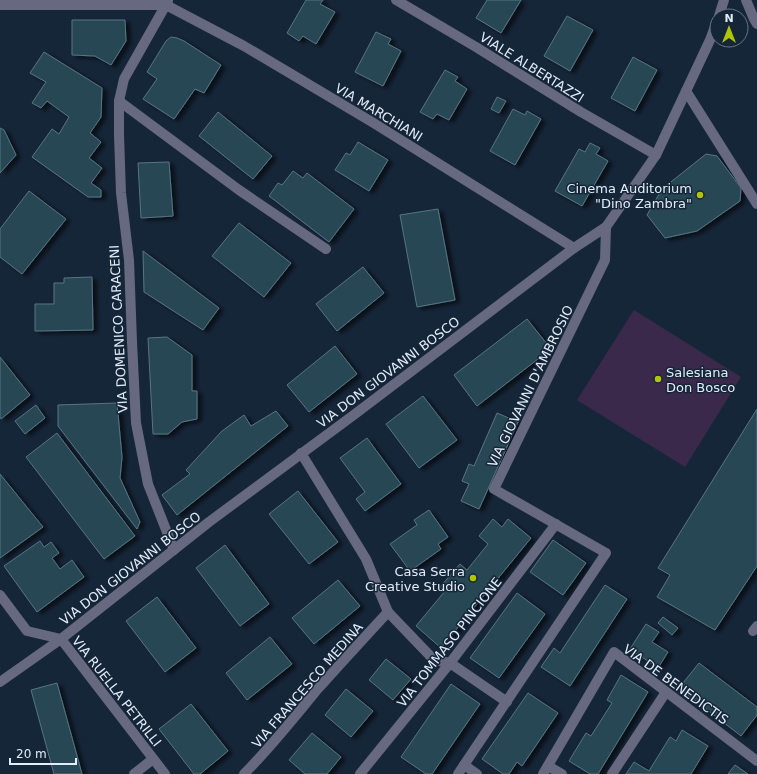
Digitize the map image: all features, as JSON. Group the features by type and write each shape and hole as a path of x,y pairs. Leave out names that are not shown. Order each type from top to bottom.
{"street":[{"name":"VIALE ALBERTAZZI","path":"396,0 476,47 581,112 656,155"},
{"path":"746,0 757,24"},
{"path":"0,5 167,2"},
{"name":"VIA DOMENICO CARACENI","path":"167,2 124,79 119,101 119,135 121,193 129,260 136,423 148,484 174,550"},
{"name":"VIA MARCHIANI","path":"167,2 358,114 574,248"},
{"name":"VIA DON GIOVANNI BOSCO","path":"0,682 61,639 209,522 302,454 574,248 606,227 656,155 709,42"},
{"path":"686,91 757,204"},
{"path":"119,101 239,190 326,249"},
{"name":"VIA GIOVANNI D'AMBROSIO","path":"556,524 494,489 605,260 606,227"},
{"path":"302,454 366,559 388,612 434,660 450,663 507,702"},
{"path":"458,774 606,554 556,524"},
{"name":"VIA TOMMASO PINCIONE","path":"360,774 450,663 556,524"},
{"path":"0,595 27,632 61,639"},
{"name":"VIA FRANCESCO MEDINA","path":"244,774 258,760 317,690 388,612"},
{"name":"VIA RUELLA PETRILLI","path":"61,639 165,774"},
{"name":"VIA DE BENEDICTIS","path":"545,770 614,652 757,761"},
{"path":"612,774 666,692"},
{"name":"VIA RUELLA PETRILLI","path":"134,774 153,759"},
{"path":"464,765 477,774"},
{"path":"545,770 562,774"}],"shaded area":[{"path":"634,310 741,377 685,467 577,400"}],"building":[{"path":"306,0 323,0 320,4 335,12 316,44 303,36 299,41 287,33"},
{"path":"487,0 521,0 501,33 476,18"},
{"path":"567,16 593,30 570,71 544,56"},
{"path":"72,20 125,20 126,41 111,65 95,56 72,55"},
{"path":"376,32 391,39 388,44 401,51 383,86 355,72"},
{"path":"171,37 184,41 221,65 204,93 195,89 174,119 143,99 157,79 147,72 166,41"},
{"path":"44,52 102,88 101,117 90,133 101,142 89,158 102,168 91,183 101,190 101,197 88,197 32,157 52,129 59,134 69,117 47,101 41,108 32,103 46,82 30,73"},
{"path":"633,57 657,70 635,111 611,98"},
{"path":"445,70 458,77 455,81 467,89 449,120 437,114 433,119 420,112"},
{"path":"497,97 506,101 499,113 491,109"},
{"path":"513,109 525,115 527,111 541,119 515,165 490,151"},
{"path":"218,112 272,156 253,179 199,136"},
{"path":"0,128 4,130 16,155 0,173"},
{"path":"358,142 388,160 369,191 335,170 346,153 350,155"},
{"path":"590,143 600,148 596,154 608,161 582,206 555,191 579,149 585,152"},
{"name":"Cinema Auditorium \"Dino Zambra\"","path":"706,154 717,156 741,188 740,201 697,231 665,238 647,215 662,189"},
{"path":"169,162 173,216 141,218 138,163"},
{"path":"293,171 303,178 307,173 354,209 329,242 269,196 278,183 282,185"},
{"path":"29,191 66,219 22,274 0,257 0,229"},
{"path":"438,209 455,300 417,307 400,215"},
{"path":"239,223 291,263 264,297 212,256"},
{"path":"143,251 219,308 203,330 144,292"},
{"path":"363,267 384,293 337,331 316,304"},
{"path":"92,277 93,330 35,331 35,304 54,304 54,283 64,283 64,278"},
{"path":"527,319 551,349 477,406 454,375"},
{"path":"167,337 192,355 192,391 197,391 197,419 182,422 168,434 153,434 148,338"},
{"path":"335,346 357,374 309,412 287,385"},
{"path":"0,357 30,395 1,419 0,417"},
{"path":"423,396 457,440 419,468 386,424"},
{"path":"117,403 122,457 120,478 140,522 137,529 58,426 58,405"},
{"path":"36,405 45,418 25,434 15,421"},
{"path":"757,409 757,566 715,630 657,597 670,575 658,568"},
{"path":"276,411 288,426 177,515 162,495 190,474 186,470 222,431 244,415 251,426"},
{"path":"497,413 518,422 479,509 461,501 469,484 462,481 469,464 474,466"},
{"path":"57,433 135,536 104,559 26,457"},
{"path":"367,438 401,484 365,511 356,499 365,492 340,458"},
{"path":"0,474 43,527 0,558"},
{"path":"298,491 338,542 309,564 269,514"},
{"path":"429,510 448,537 438,544 441,549 410,571 390,544 417,525 414,520"},
{"name":"Casa Serra Creative Studio","path":"493,519 502,527 508,519 531,538 441,648 416,626 445,591 440,587 460,564 467,570 488,544 479,536"},
{"path":"553,540 586,563 563,595 530,572"},
{"path":"40,541 44,547 51,542 59,553 52,558 60,569 72,560 84,577 37,612 4,566"},
{"path":"225,545 269,604 240,626 196,568"},
{"path":"338,580 360,606 314,644 292,618"},
{"path":"605,585 627,599 570,686 541,667 554,648 560,653"},
{"path":"517,593 545,614 499,678 470,658"},
{"path":"157,597 196,648 165,672 126,621"},
{"path":"663,617 678,628 672,635 658,623"},
{"path":"646,624 659,632 652,642 668,652 658,668 630,649"},
{"path":"270,637 292,664 247,700 226,673"},
{"path":"386,659 411,679 393,700 369,680"},
{"path":"699,663 757,707 757,715 741,736 679,688"},
{"path":"621,675 648,692 598,774 590,774 569,761 586,733 591,736 612,703 607,700"},
{"path":"57,683 82,774 54,774 31,690"},
{"path":"451,684 480,704 432,774 426,774 401,757"},
{"path":"346,689 373,711 351,737 325,715"},
{"path":"528,693 558,713 522,766 517,762 509,774 503,774 482,759"},
{"path":"191,704 228,751 200,774 194,774 159,729"},
{"path":"682,730 708,746 691,774 626,774 634,762 649,771 670,737 676,741"},
{"path":"312,733 341,757 327,774 305,774 289,760"},
{"path":"735,765 748,774 728,774"}],"place":[{"name":"Cinema Auditorium \"Dino Zambra\"","path":"700,195"},
{"name":"Salesiana Don Bosco","path":"658,379"},
{"name":"Casa Serra Creative Studio","path":"473,578"}]}
